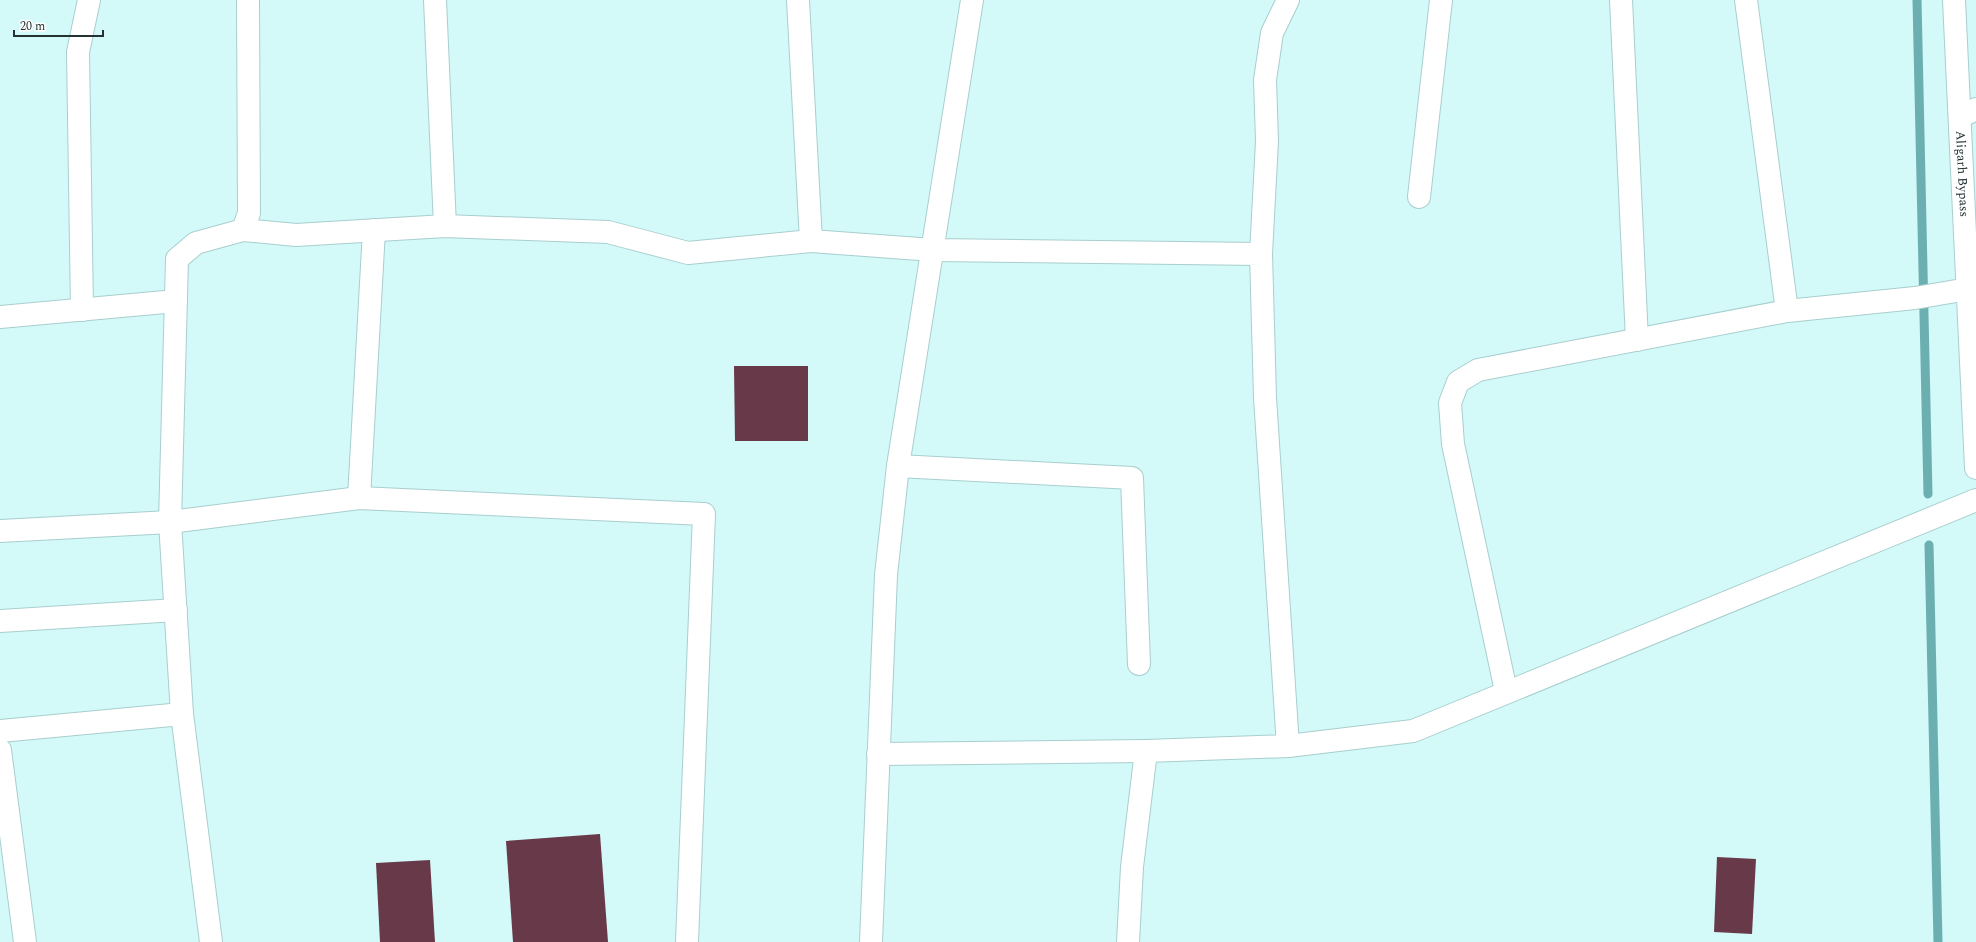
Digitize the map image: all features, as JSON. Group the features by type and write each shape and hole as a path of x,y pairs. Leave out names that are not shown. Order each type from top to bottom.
{"main road":[{"path":"82,310 78,52 89,0"},
{"path":"243,230 249,213 248,0"},
{"path":"435,0 445,226"},
{"path":"798,0 811,242"},
{"path":"870,942 886,575 898,466 972,0"},
{"path":"1288,0 1272,33 1265,80 1267,141 1261,254 1265,398 1288,746"},
{"path":"1419,197 1441,0"},
{"path":"1621,0 1637,340"},
{"path":"1746,0 1787,311"},
{"name":"Aligarh Bypass","path":"1954,0 1968,113 1965,293 1976,467"},
{"path":"211,942 182,714 170,522 177,259 196,244 243,230 296,235 445,226 608,232 688,253 811,242 933,250 1261,254"},
{"path":"359,498 374,230"},
{"path":"1506,691 1453,444 1450,403 1458,382 1478,370 1787,311 1965,293"},
{"path":"0,317 176,301"},
{"path":"898,466 1132,478 1139,664"},
{"path":"0,531 170,522 359,498 704,514 687,942"},
{"path":"878,754 1146,751 1288,746 1413,731 1506,691 1976,500"},
{"path":"0,621 176,610"},
{"path":"0,731 182,714"},
{"path":"0,750 25,942"},
{"path":"1128,942 1132,867 1146,751"}],"building":[{"path":"734,366 808,366 808,441 735,441"},
{"path":"600,834 608,942 513,942 506,841"},
{"path":"1717,857 1756,859 1752,934 1714,932"},
{"path":"430,860 435,942 380,942 376,863"}],"waterway":[{"path":"1917,0 1928,494"},
{"path":"1929,545 1938,942"}]}
